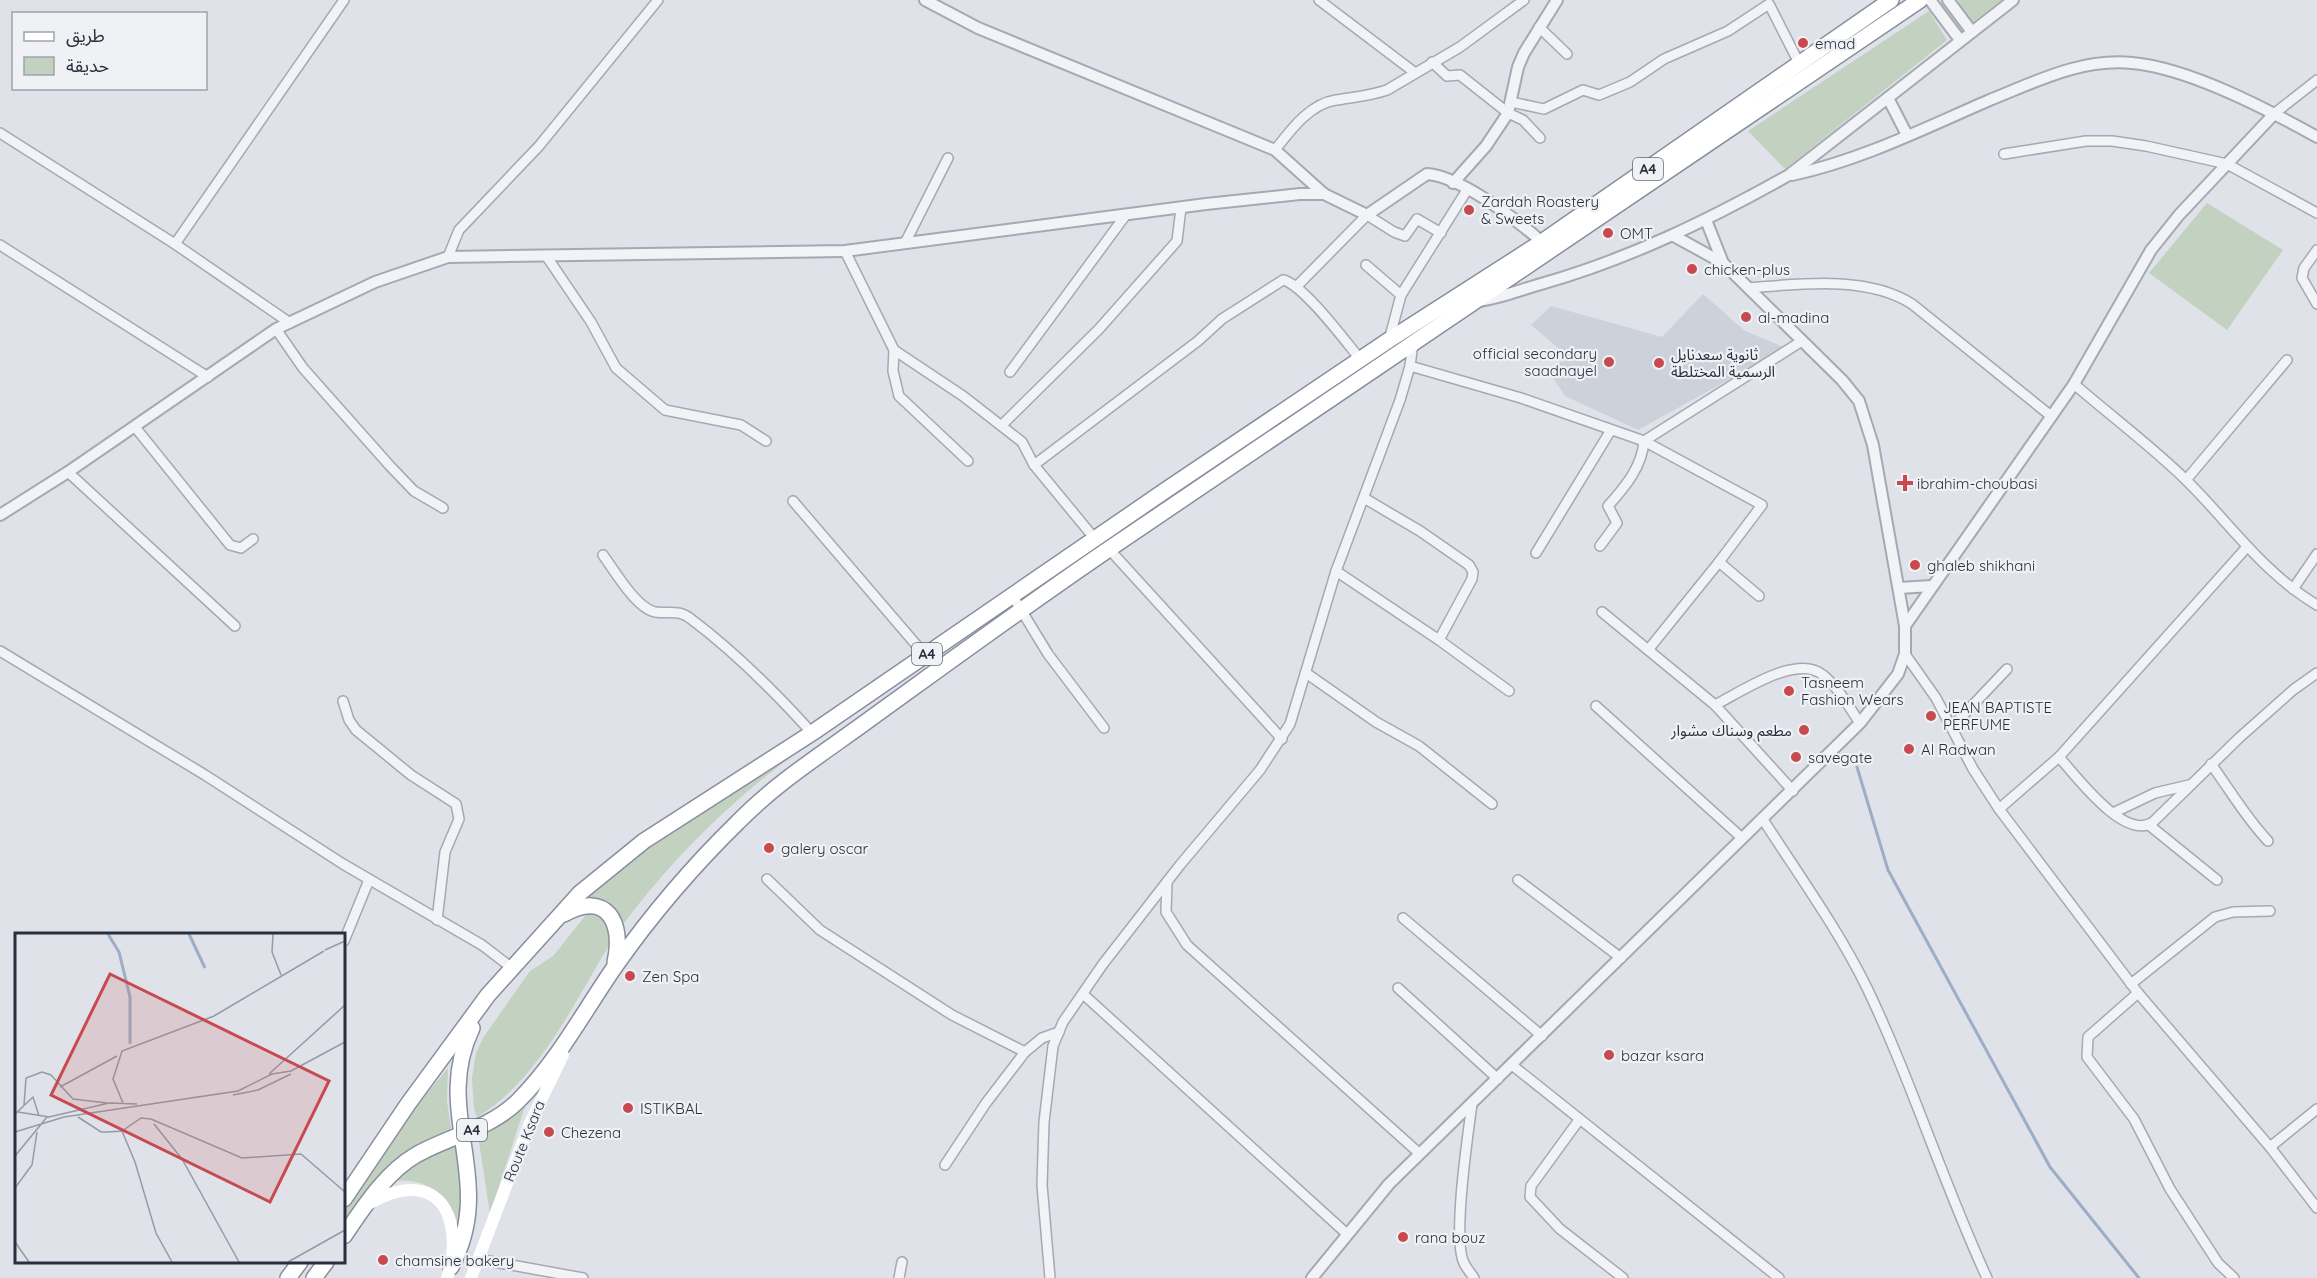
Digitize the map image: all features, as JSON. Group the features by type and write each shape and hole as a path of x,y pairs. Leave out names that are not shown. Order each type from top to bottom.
{"highway":[{"name":"A4","path":"345,1234 364,1206 406,1161 432,1146 483,1125 516,1103 534,1083 589,1009 614,968 661,905 739,820 780,785 1401,338 1891,0"},
{"name":"A4","path":"345,1197 401,1113 488,995 555,920 594,881 644,841 813,733 1360,359 1472,302 1721,137 1920,0"},
{"path":"555,920 578,907 588,906 604,911 614,920 618,932 614,968"},
{"path":"449,1273 460,1251 469,1215 470,1188 456,1093 459,1065 467,1038 488,995"},
{"path":"288,1278 299,1263"},
{"path":"315,1278 325,1263"}],"main road":[{"name":"Route Ksara","path":"471,1278 530,1123 557,1065 589,1009"},
{"path":"364,1206 403,1190 422,1191 437,1199 451,1223 454,1245 449,1273"}],"street":[{"path":"175,244 344,0"},
{"path":"448,257 459,230 539,146 658,0"},
{"path":"925,0 978,28 1275,150 1324,194 1395,232 1405,236 1418,219 1441,233"},
{"path":"1319,0 1414,72"},
{"path":"1275,150 1299,121 1324,104 1333,100 1375,95 1460,47 1524,0"},
{"path":"1454,183 1486,146 1509,108 1518,68 1539,27 1557,0"},
{"path":"1930,0 1960,40"},
{"path":"1948,0 1972,32"},
{"path":"1472,302 1496,298 1600,266 1674,236 1789,175 2013,0"},
{"path":"1509,108 1544,109 1583,90 1599,95 1630,82 1664,59 1728,31 1772,2 1799,63"},
{"path":"1539,27 1567,54"},
{"path":"1432,62 1447,76 1460,75 1509,108 1540,138"},
{"path":"1789,175 1845,161 2079,66 2110,62 2134,63 2180,75 2275,113 2317,137"},
{"path":"1905,626 2074,384 2151,250 2275,113 2317,80"},
{"path":"1888,98 1907,135"},
{"path":"0,133 175,244 290,323"},
{"path":"2004,154 2086,141 2112,141 2227,164 2317,213"},
{"path":"905,243 948,158"},
{"path":"1296,287 1367,215 1424,176 1431,175 1467,190 1507,213 1542,242"},
{"path":"1050,1278 1042,1185 1044,1122 1053,1046 1083,994 1167,882 1260,770 1282,739 1296,713 1336,571 1410,366 1401,338 1401,295 1467,190"},
{"path":"0,515 68,472 276,329 375,282 448,257 845,251 1254,199 1324,194"},
{"path":"1002,425 1099,329 1177,240 1181,208"},
{"path":"1010,372 1125,216"},
{"path":"1706,220 1723,263"},
{"path":"1312,1278 1389,1184 1860,723 1892,684 1905,654 1905,626 1877,466 1863,412 1853,392 1723,263 1674,236"},
{"path":"0,244 208,377"},
{"path":"2317,250 2304,268 2302,278 2317,304"},
{"path":"845,251 894,350 1002,425 1022,442 1034,465 1095,539"},
{"path":"547,257 591,322 616,368 665,410 741,425 766,441"},
{"path":"1366,265 1401,295"},
{"path":"1034,465 1198,341 1222,319 1283,280 1296,287 1360,359"},
{"path":"1748,288 1855,285 1887,291 1912,304 2051,416"},
{"path":"276,329 303,368 390,466 414,491 443,508"},
{"path":"1644,441 1802,341"},
{"path":"894,350 893,371 899,396 968,461"},
{"path":"2186,480 2287,360"},
{"path":"1410,366 1521,398 1644,441 1762,505 1648,650"},
{"path":"2074,384 2186,480 2247,547 2293,589 2317,605"},
{"path":"135,426 230,545 241,548 254,539"},
{"path":"1536,553 1611,430"},
{"path":"1600,546 1617,523 1608,506 1629,483 1643,453 1644,441"},
{"path":"68,472 235,626"},
{"path":"1364,498 1420,531 1471,568 1472,579 1439,640"},
{"path":"793,501 925,655"},
{"path":"1999,809 2059,757 2247,547"},
{"path":"1109,549 1282,739"},
{"path":"2293,589 2317,554"},
{"path":"603,555 639,602 648,610 677,612 690,618 730,651 813,733"},
{"path":"1719,562 1759,596"},
{"path":"1336,571 1439,640 1509,692"},
{"path":"1899,588 1932,586"},
{"path":"1012,595 1048,654 1104,728"},
{"path":"1602,612 1715,705 1793,791"},
{"path":"0,651 205,776 369,880 482,945 512,968"},
{"path":"1905,654 1936,698 1973,769 1999,809 2138,993 2270,1147 2317,1208"},
{"path":"1715,705 1787,669 1802,666 1821,673 1835,687 1860,723"},
{"path":"1952,727 2007,669"},
{"path":"1306,673 1376,722 1419,746 1492,804"},
{"path":"2059,757 2114,813 2137,827 2149,825 2292,690 2317,673"},
{"path":"343,701 349,720 356,730 411,775 456,804 459,819 445,852 437,920"},
{"path":"1596,706 1742,838"},
{"path":"2211,764 2241,803 2250,822 2268,841"},
{"path":"2114,813 2155,793 2189,785"},
{"path":"1762,818 1834,931 1866,987 1956,1211 1987,1278"},
{"path":"2149,825 2217,880"},
{"path":"767,879 820,930 952,1015 1025,1052"},
{"path":"345,939 369,880"},
{"path":"1518,880 1621,958"},
{"path":"1167,882 1166,912 1187,945 1420,1154"},
{"path":"2131,984 2215,917 2233,912 2270,911"},
{"path":"1403,918 1542,1036"},
{"path":"1398,988 1498,1079"},
{"path":"2138,993 2088,1037 2087,1057 2134,1119 2170,1189 2218,1263 2234,1278"},
{"path":"1083,994 1347,1234"},
{"path":"945,1166 986,1103 1025,1052 1042,1038 1059,1032"},
{"path":"1512,1065 1779,1278"},
{"path":"1472,1104 1463,1172 1461,1231 1463,1262 1474,1278"},
{"path":"2270,1147 2317,1108"},
{"path":"1579,1120 1531,1186 1530,1197 1560,1229 1623,1278"},
{"path":"478,1259 583,1278"},
{"path":"899,1278 902,1262"}],"shaded area":[{"name":"ثانوية سعدنايل الرسمية المختلطة","path":"1703,294 1745,331 1786,348 1638,430 1565,396 1548,370 1569,357 1531,325 1551,306 1662,337"}],"green space":[{"path":"1958,0 2001,0 1973,22 1962,12"},
{"path":"1929,11 1947,40 1785,169 1748,131"},
{"path":"2207,203 2283,250 2227,330 2149,273"},
{"path":"797,752 704,831 663,875 624,923 610,904 587,897 636,856 688,819"},
{"path":"594,913 608,924 611,941 607,949 566,1018 535,1064 498,1102 477,1117 474,1109 472,1078 476,1053 483,1038 530,971 553,956 586,915"},
{"path":"448,1068 447,1101 451,1129 397,1159 345,1218 345,1209 397,1130"},
{"path":"525,1106 490,1214 478,1135 492,1129"},
{"path":"456,1141 462,1197 458,1223 448,1204 434,1190 416,1182 394,1181 422,1159"}],"waterway":[{"path":"1857,767 1888,870 2050,1167 2139,1278"}],"place":[{"name":"emad","path":"1803,43"},
{"name":"Zardah Roastery & Sweets","path":"1469,210"},
{"name":"OMT","path":"1608,233"},
{"name":"chicken-plus","path":"1692,269"},
{"name":"al-madina","path":"1746,317"},
{"name":"official secondary saadnayel","path":"1609,362"},
{"name":"ثانوية سعدنايل الرسمية المختلطة","path":"1659,363"},
{"name":"ibrahim-choubasi","path":"1905,483"},
{"name":"ghaleb shikhani","path":"1915,565"},
{"name":"Tasneem Fashion Wears","path":"1789,691"},
{"name":"JEAN BAPTISTE PERFUME","path":"1931,716"},
{"name":"مطعم وسناك مشوار","path":"1804,730"},
{"name":"Al Radwan","path":"1909,749"},
{"name":"savegate","path":"1796,757"},
{"name":"galery oscar","path":"769,848"},
{"name":"Zen Spa","path":"630,976"},
{"name":"bazar ksara","path":"1609,1055"},
{"name":"ISTIKBAL","path":"628,1108"},
{"name":"Chezena","path":"549,1132"},
{"name":"rana bouz","path":"1403,1237"},
{"name":"chamsine bakery","path":"383,1260"}]}
